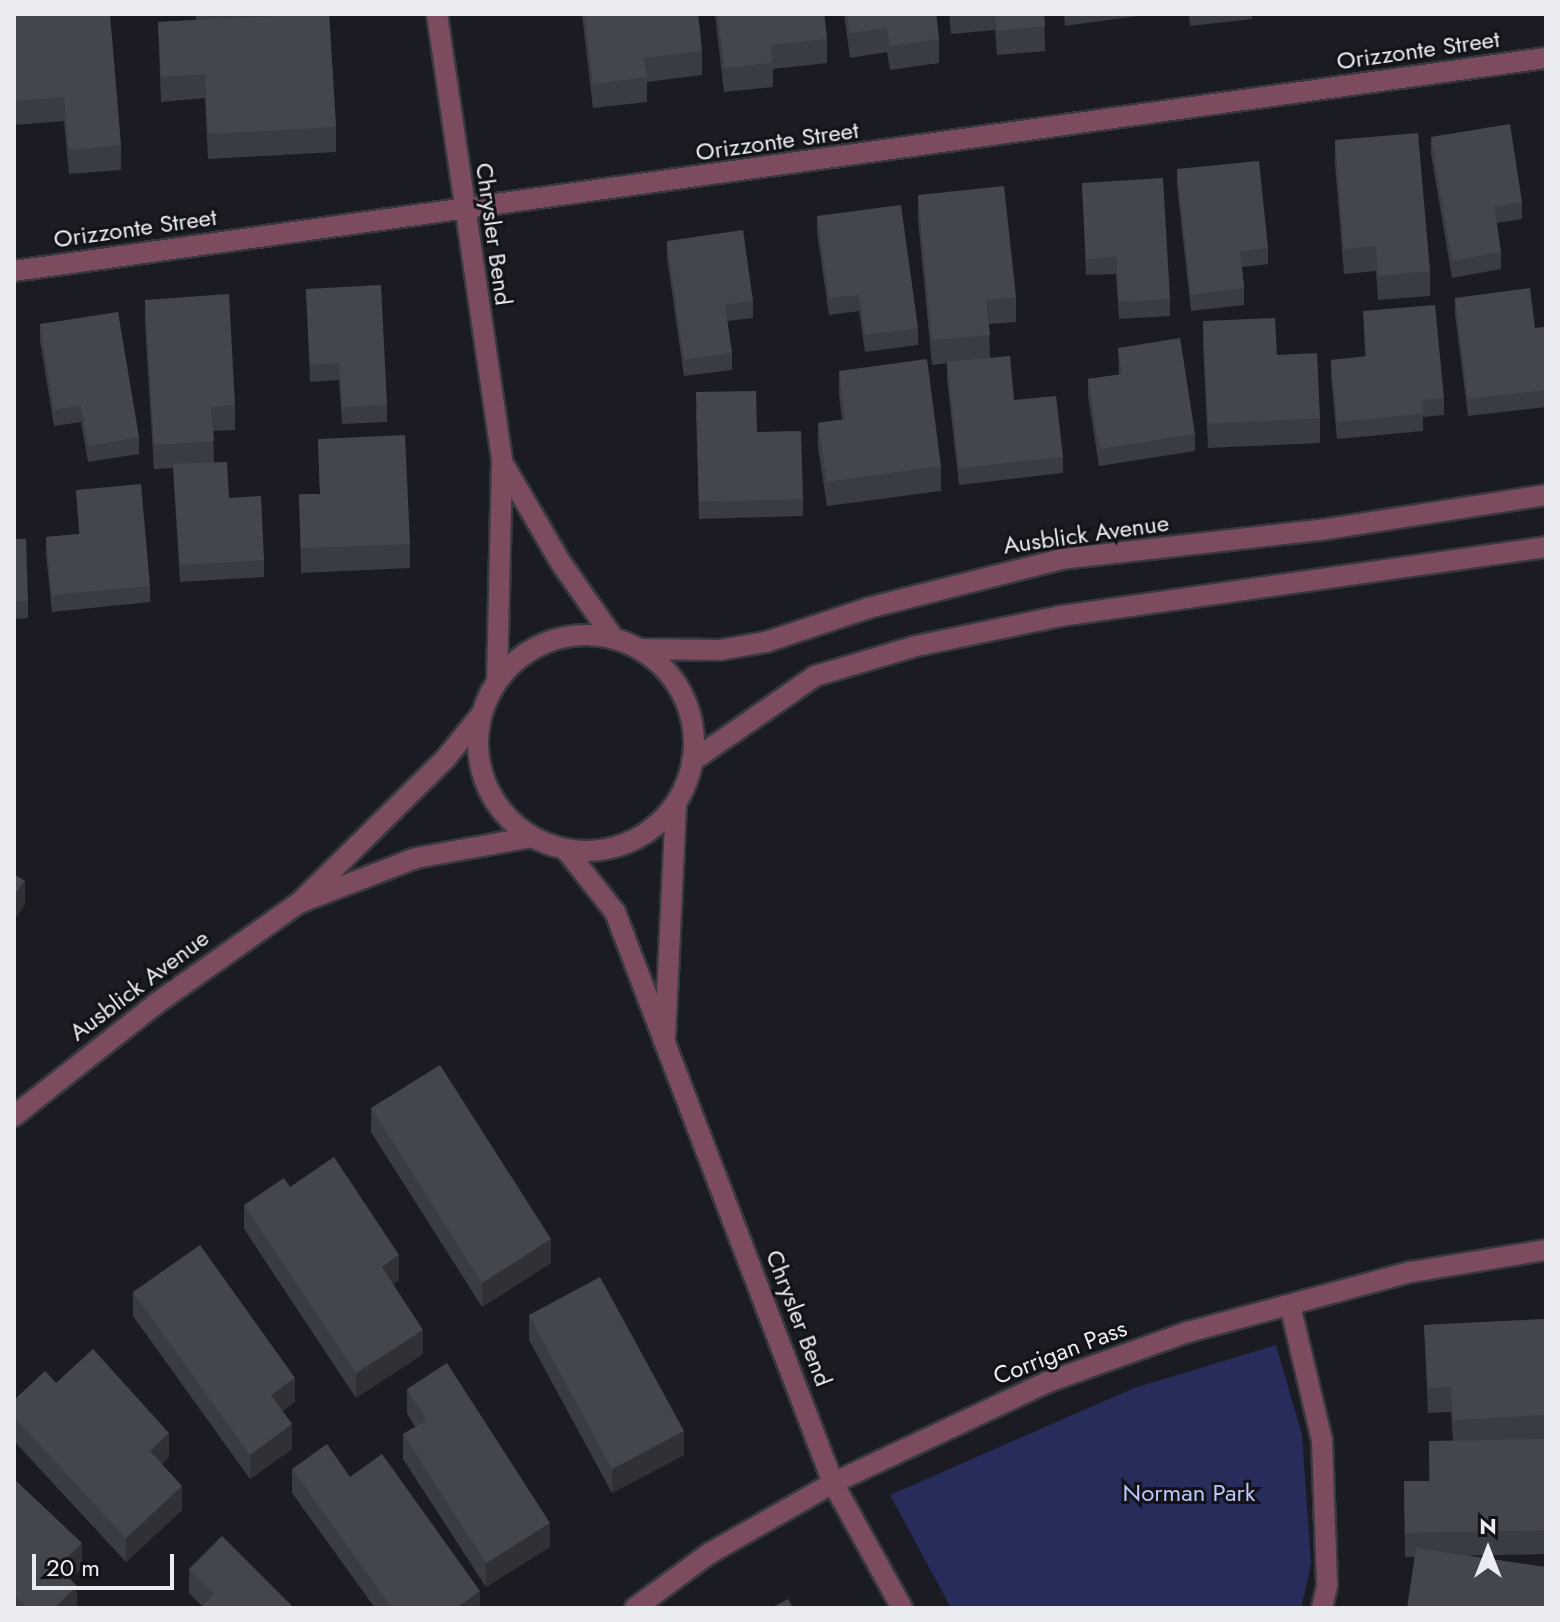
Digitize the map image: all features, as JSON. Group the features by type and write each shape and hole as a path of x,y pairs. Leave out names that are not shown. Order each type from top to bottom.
{"street":[{"name":"Chrysler Bend","path":"437,14 502,462 497,681"},
{"name":"Orizzonte Street","path":"14,271 1546,58"},
{"name":"Chrysler Bend","path":"502,462 561,563 614,639"},
{"name":"Ausblick Avenue","path":"641,649 720,650 766,642 868,608 1061,559 1320,530 1546,495"},
{"path":"692,761 815,676 916,646 1061,616 1546,547"},
{"path":"581,635 614,639 641,649 669,672 687,703 695,737 692,761 676,804 654,827 628,843 597,851 566,850 531,837 492,797 477,744 480,716 497,681 520,657 548,641 581,635"},
{"name":"Ausblick Avenue","path":"14,1116 157,1003 299,903 446,758 480,716"},
{"name":"Chrysler Bend","path":"665,1038 676,804"},
{"name":"Ausblick Avenue","path":"299,903 416,858 531,837"},
{"name":"Chrysler Bend","path":"566,850 615,912 647,1004 665,1038 833,1483 902,1608"},
{"name":"Corrigan Pass","path":"635,1608 710,1553 833,1483 1048,1382 1188,1332 1411,1272 1546,1250"},
{"path":"1290,1305 1322,1440 1327,1586 1322,1608"}],"green space":[{"name":"Norman Park","path":"1276,1345 1302,1435 1311,1564 1301,1608 951,1608 890,1495 1134,1388"}],"building":[{"path":"14,14 110,14 121,145 69,150 64,97 14,101"},
{"path":"329,14 336,127 208,134 205,74 161,77 158,22"},
{"path":"585,14 698,14 702,51 644,58 647,77 593,84"},
{"path":"718,14 824,14 827,39 771,45 773,63 724,68"},
{"path":"847,14 936,14 939,39 890,46 887,28 850,33"},
{"path":"995,14 1044,14 1045,26 997,31"},
{"path":"1510,124 1522,202 1494,207 1501,252 1452,261 1431,137"},
{"path":"1418,133 1430,271 1378,276 1376,246 1344,249 1335,140"},
{"path":"1259,161 1268,248 1240,251 1244,288 1191,295 1177,169"},
{"path":"1163,178 1170,299 1119,302 1116,257 1086,259 1082,183"},
{"path":"1004,186 1016,297 986,300 990,335 932,340 918,195"},
{"path":"901,205 918,328 865,335 859,295 829,298 817,216"},
{"path":"743,230 753,301 725,305 732,353 684,360 667,241"},
{"path":"381,285 387,405 342,407 339,363 310,365 306,289"},
{"path":"1530,288 1535,328 1546,327 1546,390 1468,399 1455,298"},
{"path":"229,294 235,405 211,407 214,441 154,445 145,300"},
{"path":"1435,305 1444,398 1422,400 1423,414 1337,422 1331,360 1367,356 1363,311"},
{"path":"118,312 139,437 88,446 81,405 54,410 40,324"},
{"path":"1275,318 1277,355 1317,353 1320,418 1208,424 1203,321"},
{"path":"1180,338 1195,434 1099,449 1088,379 1122,374 1118,348"},
{"path":"1010,356 1014,400 1056,396 1063,457 959,468 947,362"},
{"path":"927,359 941,466 827,482 818,423 845,419 839,371"},
{"path":"756,391 757,432 801,431 803,499 699,502 696,392"},
{"path":"405,435 410,544 301,548 299,494 320,494 318,439"},
{"path":"227,462 229,498 261,496 264,560 180,565 173,464"},
{"path":"141,484 150,586 52,595 46,537 80,534 76,490"},
{"path":"14,539 26,539 28,601 14,602"},
{"path":"14,874 25,881 14,895"},
{"path":"440,1065 551,1239 482,1283 371,1108"},
{"path":"334,1157 399,1255 382,1267 423,1330 356,1373 244,1205 284,1178 290,1187"},
{"path":"200,1245 295,1378 271,1395 292,1424 250,1455 133,1292"},
{"path":"600,1277 684,1431 612,1469 529,1315"},
{"path":"1546,1319 1546,1415 1453,1420 1451,1387 1428,1388 1424,1325"},
{"path":"93,1349 169,1433 150,1451 182,1486 126,1538 14,1417 14,1400 45,1371 56,1383"},
{"path":"447,1363 550,1523 486,1563 403,1434 427,1420 407,1389"},
{"path":"1546,1439 1546,1530 1405,1533 1404,1481 1430,1481 1429,1441"},
{"path":"327,1444 350,1477 382,1454 480,1591 456,1608 392,1608 292,1469"},
{"path":"14,1479 82,1543 58,1567 77,1586 54,1608 27,1608 14,1595"},
{"path":"222,1536 294,1608 200,1608 214,1594 189,1569"},
{"path":"1416,1548 1546,1567 1546,1608 1407,1608"},
{"path":"788,1599 793,1608 771,1608"}]}
